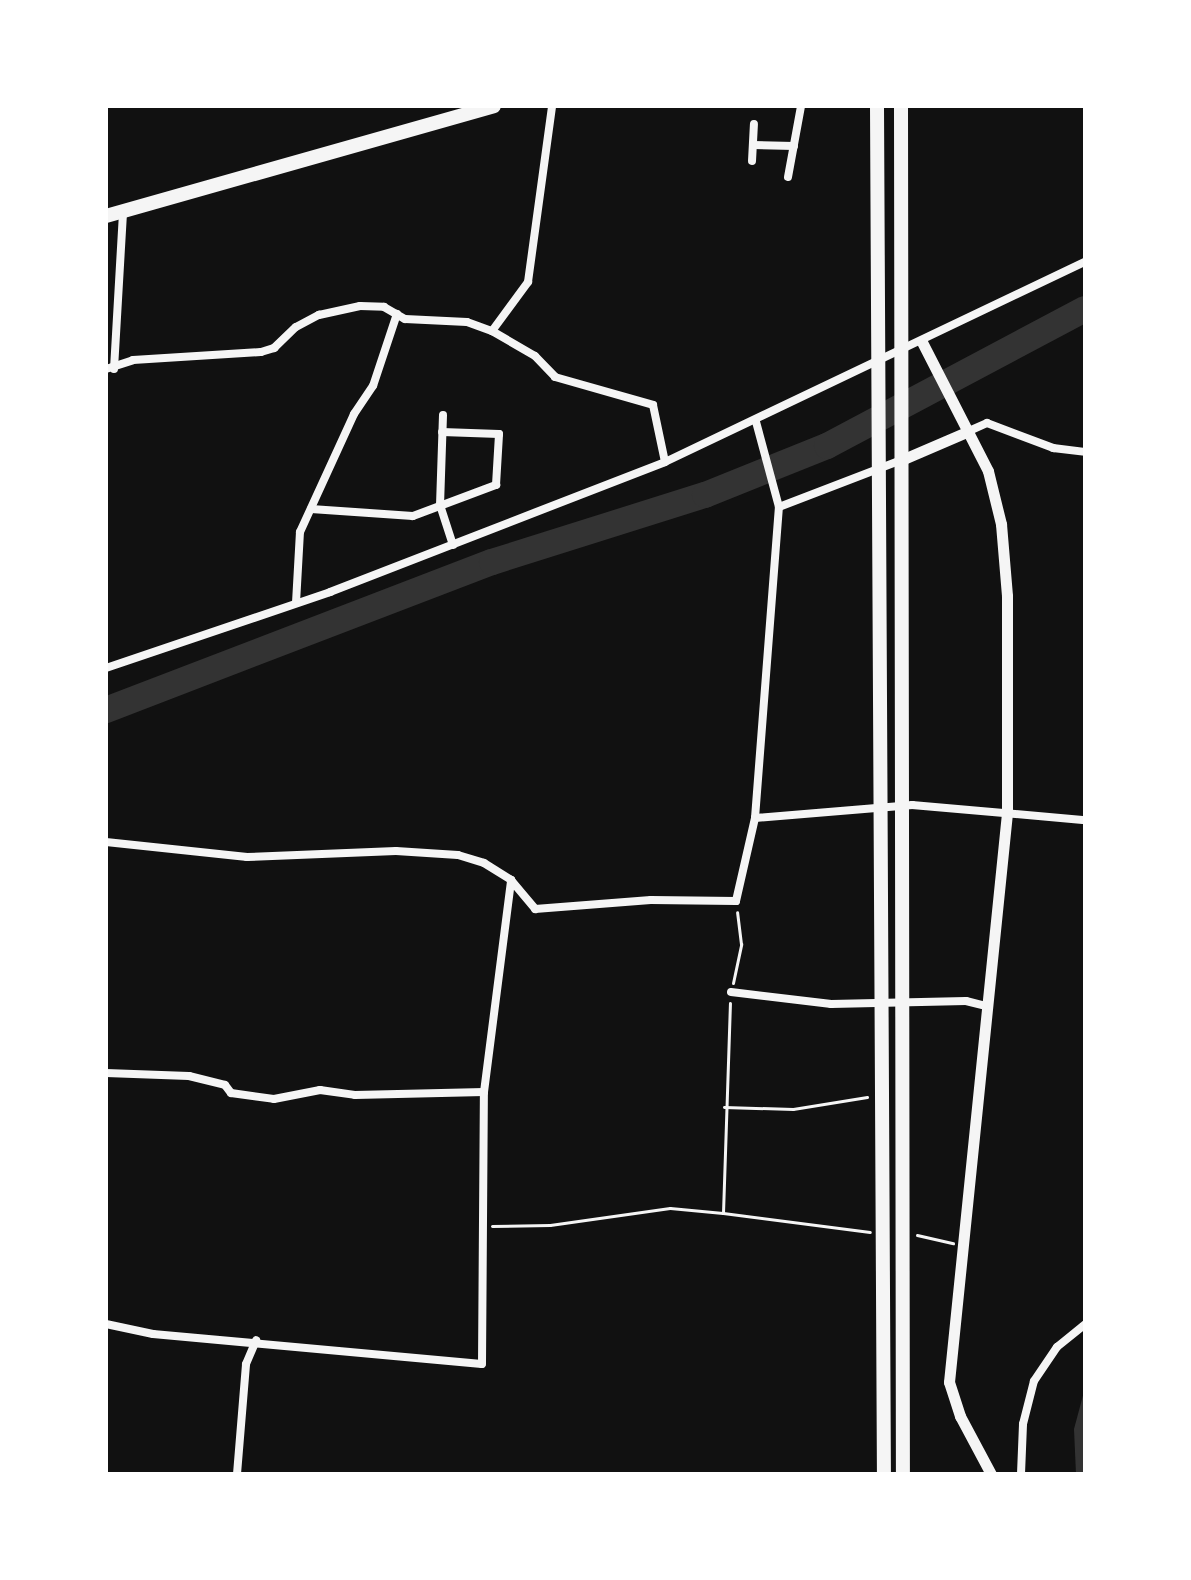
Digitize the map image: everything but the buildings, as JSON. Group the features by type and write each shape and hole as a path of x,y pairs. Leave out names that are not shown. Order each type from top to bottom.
{"main road":[{"path":"106,216 494,106"},
{"path":"877,106 884,1474"},
{"path":"901,106 898,359 903,1474"}],"street":[{"path":"492,331 528,282 552,106"},
{"path":"788,177 801,106"},
{"path":"752,161 754,124"},
{"path":"753,145 794,146"},
{"path":"123,211 110,369 133,360 261,352 274,348 296,327 319,315 360,306 384,307 397,314 467,322 492,331 535,356 555,377 653,405 665,462"},
{"path":"106,668 296,603 665,462 898,359 922,342 1085,262"},
{"path":"296,603 300,532 354,414 373,386 397,314"},
{"path":"922,342 988,471 1001,524 1007,596 1007,813 960,1244 949,1382 960,1416 991,1474"},
{"path":"443,415 440,505 453,545"},
{"path":"106,842 247,857 396,851 458,855 484,863 511,880 535,909 651,900 736,901 755,818 779,507 776,483 756,422"},
{"path":"779,507 879,462 987,423 1053,448 1085,452"},
{"path":"311,509 413,516 496,485 499,434 442,432"},
{"path":"755,818 900,805 1085,820"},
{"path":"106,1324 153,1334 256,1340 482,1364 480,1227 484,1092 511,880"},
{"path":"731,992 831,1004 966,1001 986,1006"},
{"path":"106,1073 189,1076 225,1085 231,1093 274,1099 320,1090 355,1095 484,1092"},
{"path":"1021,1474 1023,1424 1034,1381 1057,1347 1085,1324"},
{"path":"237,1474 246,1364 256,1340"}],"path":[{"path":"723,1213 724,1107 793,1109 872,1096"},
{"path":"480,1227 550,1225 670,1208 872,1232"},
{"path":"912,1234 960,1244"}],"shaded area":[{"path":"1085,1388 1085,1474 1076,1474 1074,1429"}],"waterway":[{"path":"106,710 492,562 705,495 827,446 1085,309"}]}
